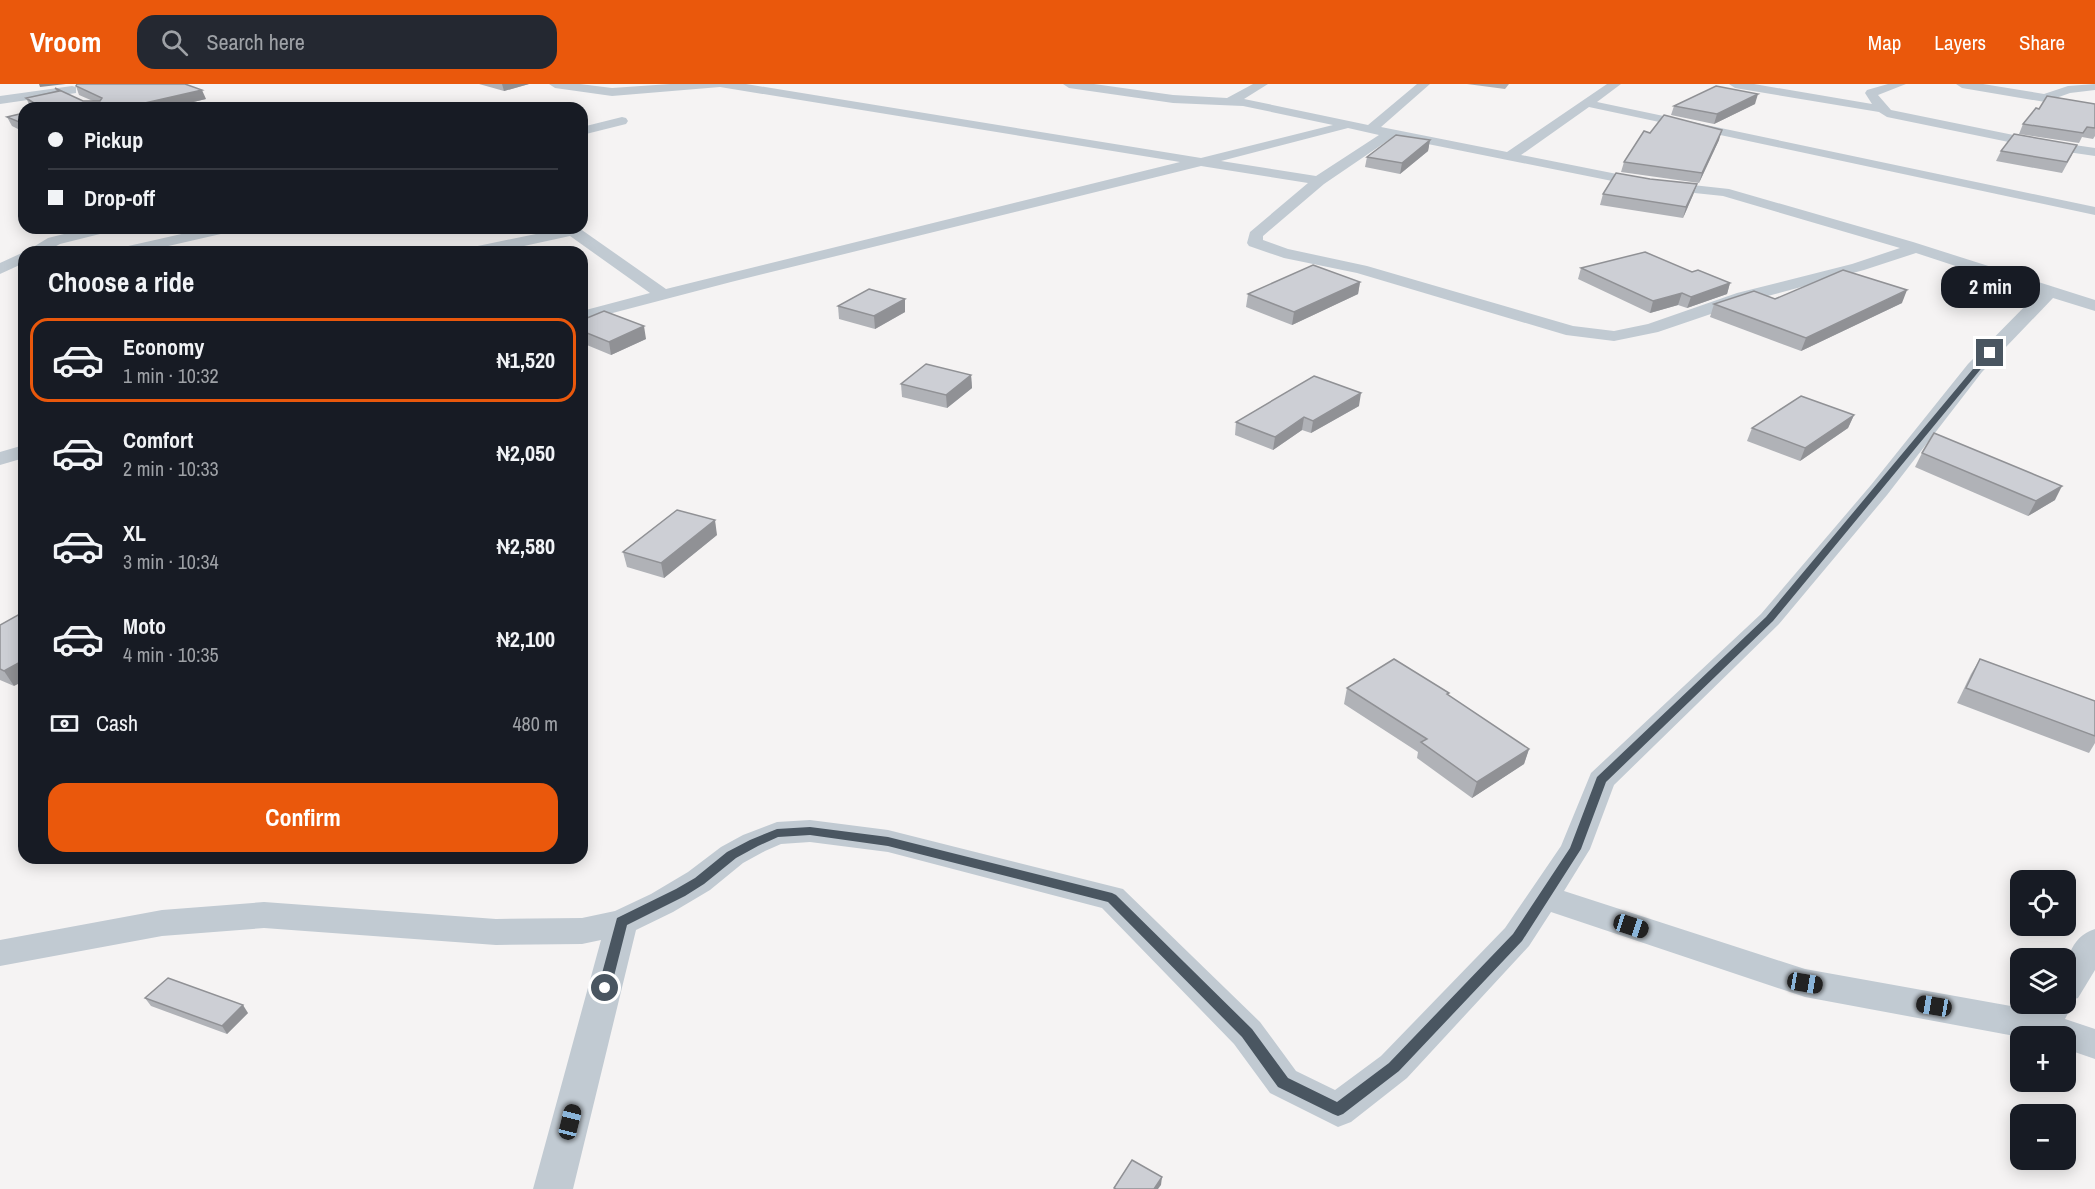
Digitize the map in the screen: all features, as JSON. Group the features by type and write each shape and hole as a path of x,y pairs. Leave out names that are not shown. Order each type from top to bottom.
{"street":[{"path":"0,100 74,94 87,84"},
{"path":"555,84 612,92 717,84"},
{"path":"724,84 837,100 1319,181"},
{"path":"1073,84 1173,99 1253,103 1647,184 1724,192 1916,248 2095,306"},
{"path":"1230,101 1262,84"},
{"path":"1372,128 1424,84"},
{"path":"1510,156 1615,84"},
{"path":"1735,84 1882,109 1905,118 2033,143 2095,152"},
{"path":"1882,109 1871,93 1900,84"},
{"path":"1962,84 2045,98 2068,90 2095,86"},
{"path":"1587,103 2095,211"},
{"path":"588,130 622,121"},
{"path":"588,314 1351,124"},
{"path":"1392,132 1319,181 1256,235 1256,243 1284,253 1361,269 1572,331 1614,336 1652,328 1743,297 1858,267 1916,248"},
{"path":"46,246 84,234"},
{"path":"148,246 202,234"},
{"path":"502,246 559,234"},
{"path":"577,234 664,295"},
{"path":"0,269 18,259"},
{"path":"0,278 18,274"},
{"path":"0,953 162,923 264,915 496,932 582,931 622,922 662,903 699,881 732,855 777,833 810,831 888,841 1112,898 1247,1033 1283,1082 1338,1110 1394,1067 1517,937 1575,849 1601,780 1770,619 1879,490 1975,368 2050,291"},
{"path":"0,459 18,454"},
{"path":"1544,897 1805,983 2049,1015 2095,1044"},
{"path":"553,1189 622,922"},
{"path":"2076,972 2095,942"}],"building":[{"path":"77,84 185,84 202,90 149,102 32,102 26,98 59,91 55,88 83,101 100,101 102,98 76,86"},
{"path":"1716,86 1758,94 1717,114 1674,106"},
{"path":"2047,96 2095,104 2095,128 2087,127 2083,133 2023,124 2036,108 2039,109"},
{"path":"18,114 18,122 7,117"},
{"path":"1664,115 1722,130 1702,173 1624,162 1644,131 1650,133"},
{"path":"2014,134 2077,145 2067,162 2001,151"},
{"path":"1396,135 1430,140 1402,163 1367,157"},
{"path":"1616,173 1697,184 1686,207 1603,194"},
{"path":"1645,252 1692,272 1698,270 1730,283 1691,297 1682,293 1653,301 1581,268"},
{"path":"1313,265 1360,282 1294,312 1248,294"},
{"path":"1843,270 1907,290 1806,338 1714,304 1754,291 1775,299"},
{"path":"869,289 905,299 874,316 838,306"},
{"path":"604,311 644,326 609,342 588,333 588,318"},
{"path":"926,364 971,375 946,395 901,384"},
{"path":"1314,376 1361,393 1313,421 1304,417 1275,437 1236,422"},
{"path":"1801,396 1854,415 1805,448 1752,428"},
{"path":"1934,433 2062,486 2036,501 1922,453"},
{"path":"677,510 715,520 661,563 623,552"},
{"path":"18,615 18,663 4,671 0,669 0,625"},
{"path":"1394,659 1449,693 1447,694 1529,749 1477,782 1421,742 1427,739 1347,688"},
{"path":"1980,659 2095,701 2095,736 1966,688"},
{"path":"168,978 243,1005 222,1026 145,998"},
{"path":"1132,1160 1162,1177 1154,1189 1114,1188"}],"route":[{"path":"605,988 622,922 681,892 732,855 754,843 777,833 810,831 888,841 1112,898 1247,1033 1283,1082 1338,1110 1394,1067 1517,937 1575,849 1601,780 1770,619 1879,490 1975,368 1990,353"}]}
